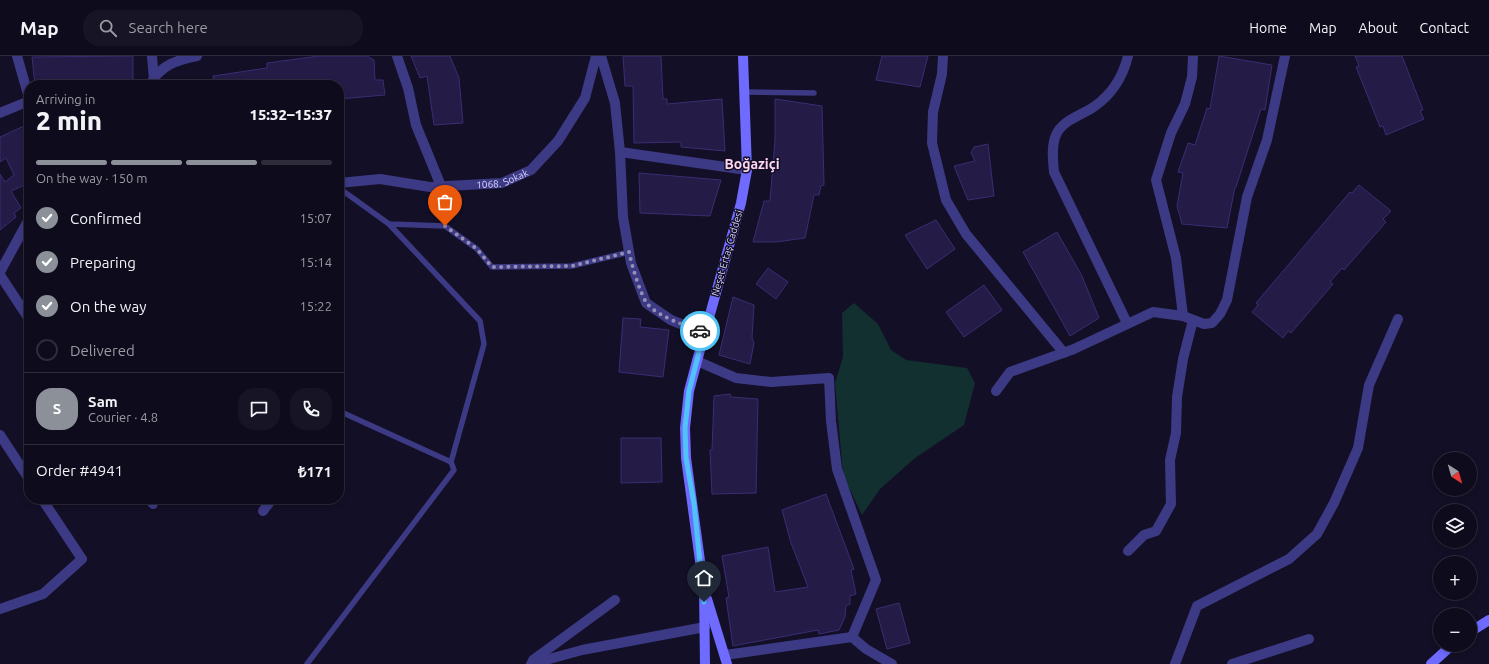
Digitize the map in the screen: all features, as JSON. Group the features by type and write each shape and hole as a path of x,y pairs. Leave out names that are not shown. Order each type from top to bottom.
{"main road":[{"name":"Neşet Ertaş Caddesi","path":"705,664 704,590 686,458 685,428 689,391 741,203 747,170 743,56"},
{"name":"Neşet Ertaş Caddesi","path":"704,590 726,659"},
{"path":"1477,628 1489,620"},
{"path":"1431,664 1444,652"}],"street":[{"path":"17,56 24,81"},
{"path":"152,56 153,80"},
{"path":"155,80 174,61 197,56"},
{"path":"397,56 408,88 416,125 440,186"},
{"name":"1068. Sokak","path":"344,183 380,179 430,187 502,183 531,170 558,141 585,98 596,56"},
{"path":"601,56 615,103 620,152 623,217 631,263 646,303 671,320 704,333"},
{"path":"944,56 942,74 933,112 932,143 946,200 966,234 1064,353"},
{"path":"1127,323 1054,172 1053,153 1056,135 1066,124 1095,106 1116,86 1128,56"},
{"path":"1128,551 1144,535 1156,531 1171,504 1170,460 1176,433 1177,396 1188,318 1176,258 1156,180 1171,133 1185,104 1192,76 1193,56"},
{"path":"996,391 1010,372 1064,353 1153,312 1188,318 1204,324 1212,322 1220,314 1227,300 1247,197 1267,140 1285,56"},
{"path":"0,113 24,101"},
{"path":"620,152 747,170"},
{"path":"0,272 24,228"},
{"path":"0,276 24,311"},
{"path":"1175,664 1197,606 1289,559 1317,534 1334,503 1358,448 1369,385 1398,320"},
{"path":"697,361 736,378 771,382 829,378 831,422 837,469 876,580 852,637"},
{"path":"0,435 24,471"},
{"path":"0,609 43,594 82,559 45,504"},
{"path":"263,511 268,504"},
{"path":"526,664 542,655 615,600"},
{"path":"531,664 582,650 705,627"},
{"path":"726,659 852,637"},
{"path":"852,637 866,649 892,664"},
{"path":"1232,664 1310,639"}],"lane":[{"path":"745,92 814,93"},
{"path":"308,664 454,470 451,462 484,344 480,321 390,224 344,192"},
{"path":"390,224 445,226 477,249 492,267 572,266 629,252"},
{"path":"18,302 24,303"},
{"path":"344,413 451,462"}],"green space":[{"path":"854,303 878,324 891,350 906,360 967,368 975,383 964,425 915,458 880,489 862,515 843,475 835,383 843,357 842,313"}],"building":[{"path":"133,56 133,80 34,80 32,57"},
{"path":"319,56 367,56 374,60 375,80 383,80 385,95 344,99 344,80 213,80 213,76 267,68 267,63"},
{"path":"411,56 450,56 459,78 463,123 434,125 427,76 420,78"},
{"path":"623,56 661,56 663,99 667,99 667,104 722,99 725,151 681,147 681,142 634,143 633,86 625,86"},
{"path":"882,56 928,56 920,87 876,80"},
{"path":"1219,56 1272,65 1265,110 1261,109 1235,187 1227,228 1182,224 1177,206 1183,173 1178,172 1188,143 1195,145 1207,108 1210,109"},
{"path":"1355,56 1402,56 1423,110 1420,111 1424,119 1386,135 1383,126 1380,127 1356,67 1359,66"},
{"path":"775,99 822,106 824,185 821,186 819,195 814,195 805,238 776,242 753,242 764,201 770,201 775,140"},
{"path":"24,126 24,185 11,191 21,208 14,213 16,217 0,230 0,174 5,182 14,175 6,158 0,162 0,137"},
{"path":"988,144 994,196 968,200 954,166 975,161 971,153 974,147"},
{"path":"639,173 721,180 710,216 640,213"},
{"path":"1359,185 1391,211 1383,219 1386,222 1344,270 1342,268 1330,282 1333,284 1291,333 1288,331 1283,338 1252,312 1258,305 1256,303 1350,192 1352,193"},
{"path":"936,220 955,249 927,269 905,235"},
{"path":"1057,232 1082,276 1099,318 1070,336 1023,252"},
{"path":"768,268 788,282 776,299 756,284"},
{"path":"984,285 1002,310 964,337 946,312"},
{"path":"733,297 754,305 752,338 754,343 750,364 719,355"},
{"path":"623,318 641,319 640,327 669,330 663,377 619,372"},
{"path":"730,394 731,397 758,399 756,493 712,494 710,450 712,450 714,396"},
{"path":"621,438 661,438 662,482 621,483"},
{"path":"826,494 854,569 851,570 856,594 850,596 850,604 846,606 845,617 839,630 819,634 818,630 733,646 726,598 729,597 722,556 768,547 775,592 808,587 791,543 782,510"},
{"path":"899,603 910,643 887,649 876,609"}],"way so far":[{"path":"445,226 477,249 492,267 572,266 629,252 631,263 646,303 671,320 700,331"}],"district":[{"name":"Boğaziçi","path":"752,164"}],"route":[{"path":"700,331 704,333 689,391 685,428 686,458 694,504 704,590 704,602"}]}
